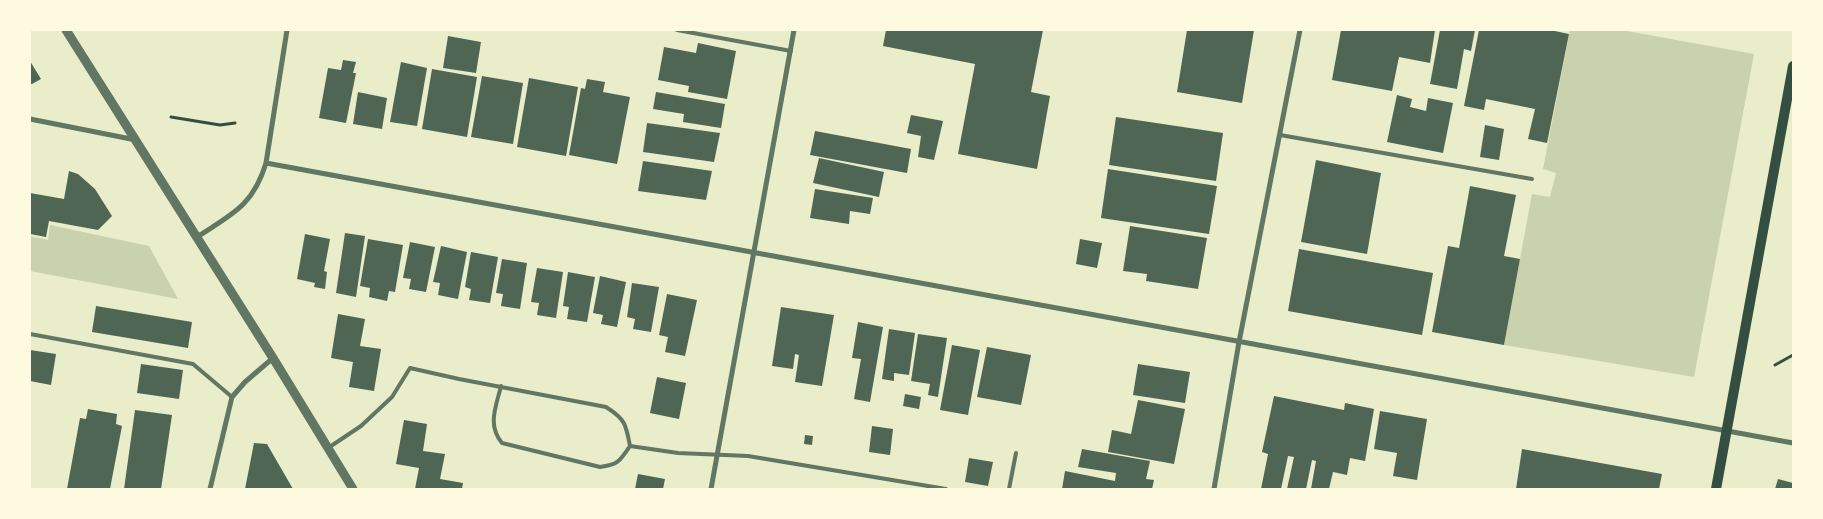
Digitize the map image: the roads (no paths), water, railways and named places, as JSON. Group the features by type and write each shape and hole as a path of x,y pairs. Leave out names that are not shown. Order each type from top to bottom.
{"main road":[{"path":"1716,489 1793,66"}],"street":[{"path":"66,30 274,358 353,489"},
{"path":"197,237 246,203 260,181 266,163 287,30"},
{"path":"711,489 794,30"},
{"path":"1214,489 1239,342 1300,30"},
{"path":"30,119 136,141"},
{"path":"266,163 1793,443"},
{"path":"210,489 232,396 245,382 274,358"}],"lane":[{"path":"676,30 791,51"},
{"path":"1280,135 1532,179"},
{"path":"30,334 193,364 232,396"},
{"path":"328,448 360,426 392,397 410,368 459,379 501,386 606,407 620,416 627,430 630,446 621,460 612,466 600,467 502,443 495,435 492,424 501,386"},
{"path":"630,446 678,453 748,456 946,489"},
{"path":"1010,489 1016,453"}]}
